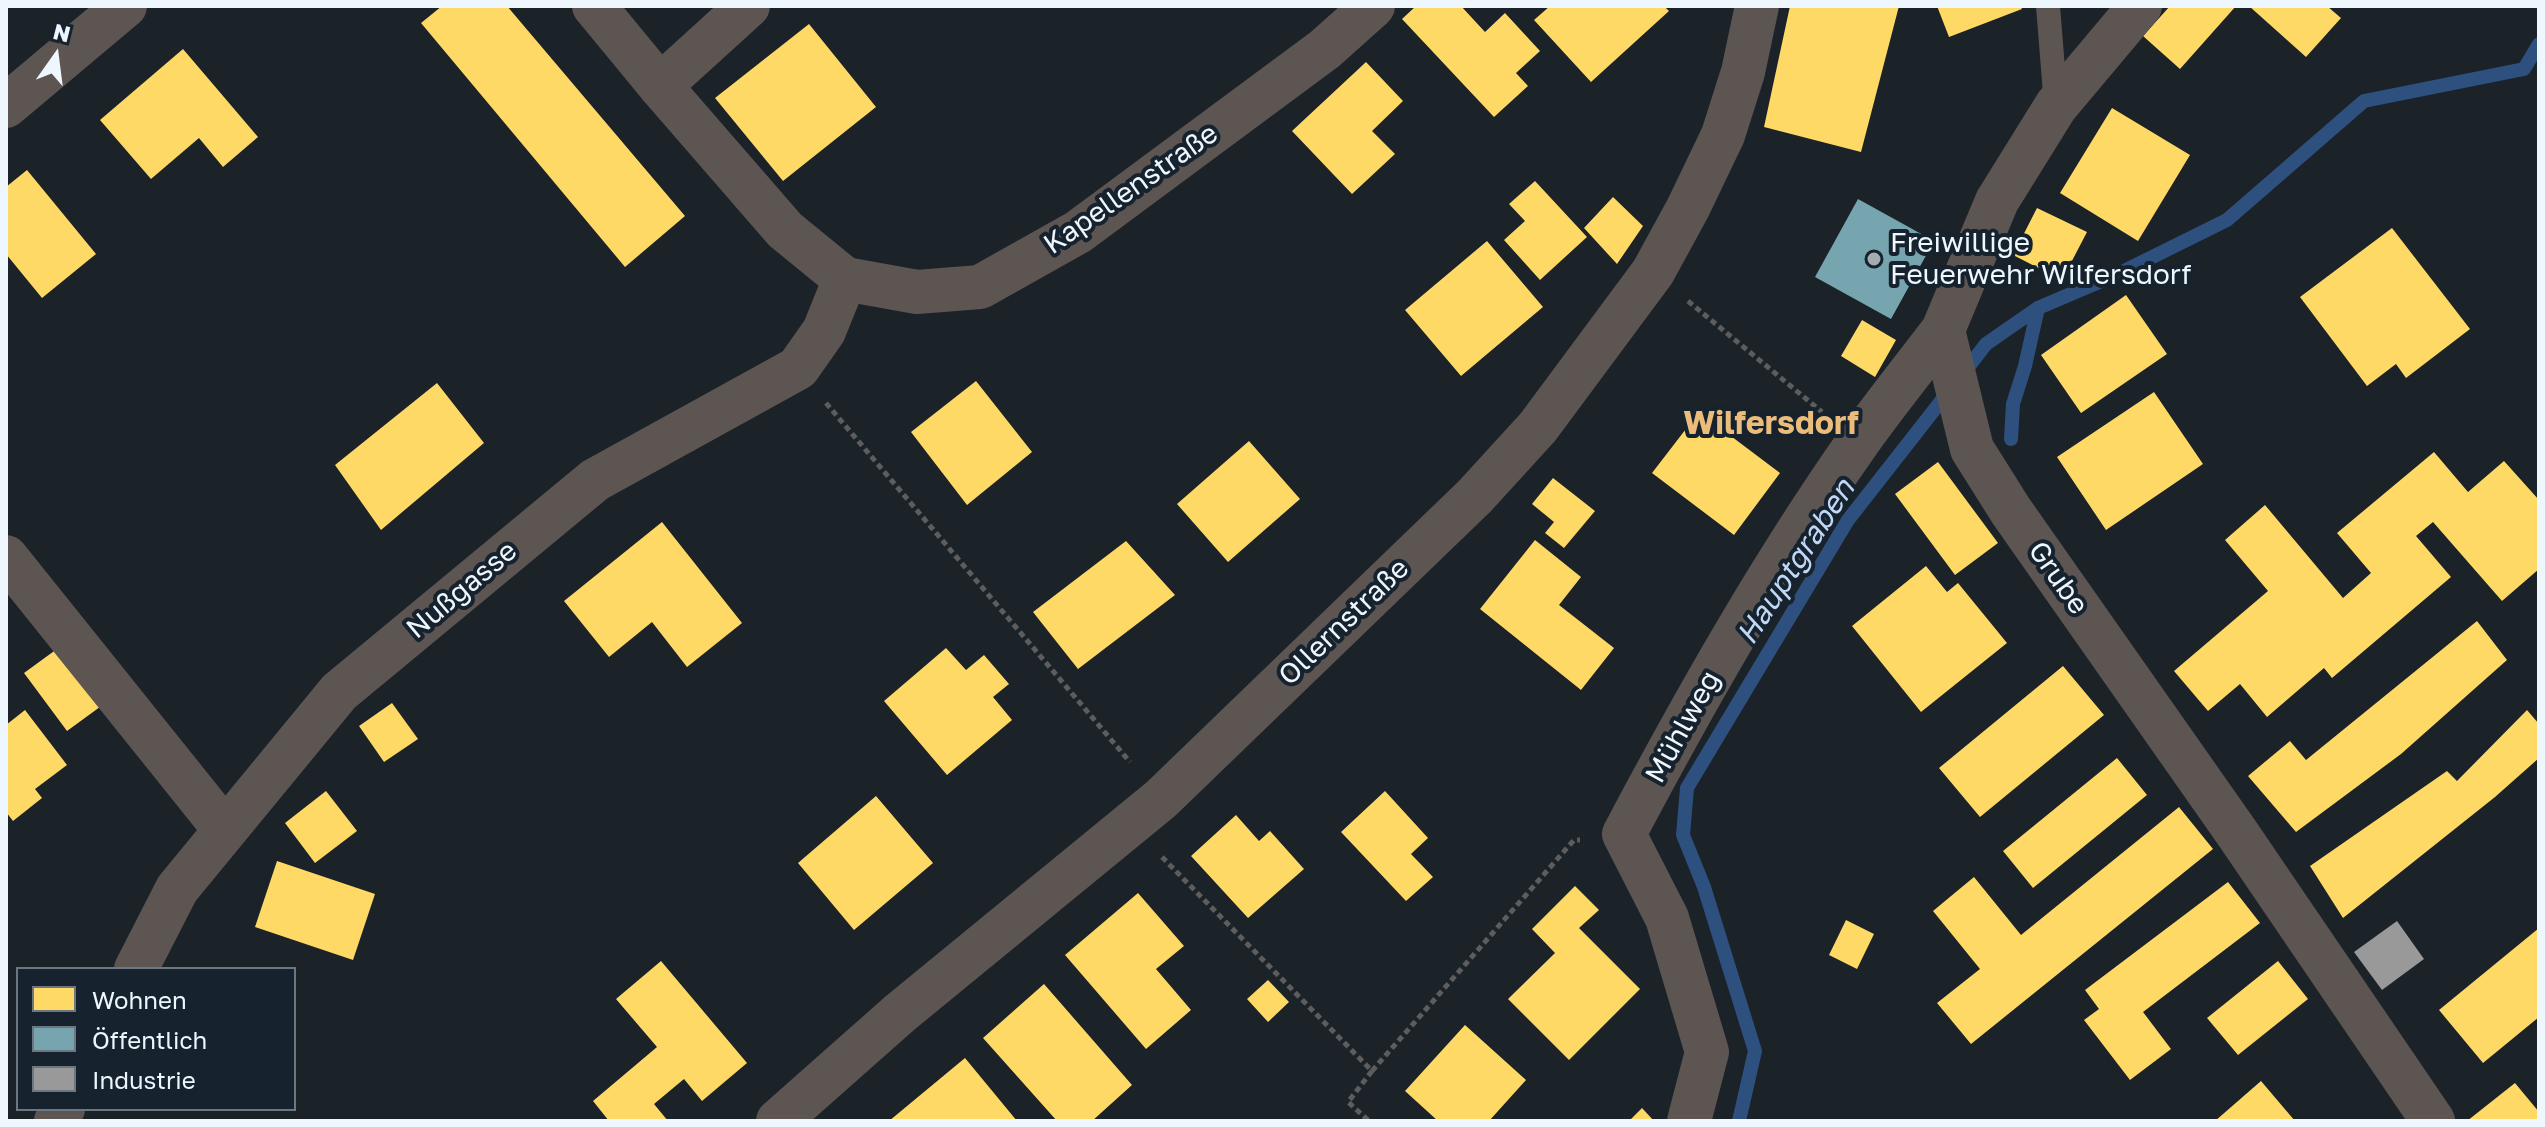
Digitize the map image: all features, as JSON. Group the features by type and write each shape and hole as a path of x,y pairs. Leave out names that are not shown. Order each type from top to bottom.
{"street":[{"path":"6,106 125,6"},
{"name":"Kapellenstraße","path":"594,6 785,230 845,279 917,292 980,287 1078,232 1325,49 1373,6"},
{"path":"660,86 748,6"},
{"name":"Ollernstraße","path":"778,1121 900,1013 1146,812 1475,496 1538,427 1653,272 1723,135 1743,72 1757,6"},
{"path":"1946,345 1997,201 2056,106 2140,6"},
{"name":"Nußgasse","path":"137,967 177,889 339,692 595,480 798,368 824,331 845,279"},
{"name":"Mühlweg","path":"1624,834 1687,715 1858,442 1946,345"},
{"name":"Grube","path":"1946,345 1972,449 2011,511 2237,833 2433,1121"},
{"path":"6,557 225,830"},
{"path":"1624,834 1667,918 1707,1052 1689,1121"}],"lane":[{"path":"2048,6 2056,106"}],"path":[{"path":"1653,272 1858,442"},
{"path":"841,421 1146,812 1372,1071"},
{"path":"1369,1121 1348,1102 1574,840 1624,834"}],"building: Wohnen":[{"path":"442,6 507,6 685,216 625,267 421,23"},
{"path":"1416,6 1461,6 1485,32 1505,13 1540,51 1516,73 1528,86 1494,117 1402,19"},
{"path":"1550,6 1664,6 1669,11 1591,82 1534,20"},
{"path":"1790,6 1899,6 1861,152 1764,127"},
{"path":"1937,6 2020,6 2022,9 1949,37"},
{"path":"2170,6 2236,6 2180,69 2143,36"},
{"path":"2249,6 2327,6 2341,18 2306,57"},
{"path":"809,24 876,107 783,181 715,98"},
{"path":"183,49 258,137 223,167 199,138 151,179 100,120"},
{"path":"1366,62 1403,101 1372,131 1395,154 1352,194 1292,131"},
{"path":"2112,108 2190,155 2138,241 2060,193"},
{"path":"27,170 96,254 42,298 6,254 6,187"},
{"path":"1535,181 1587,237 1540,280 1504,240 1525,221 1509,204"},
{"path":"1613,197 1643,226 1617,264 1584,228"},
{"path":"2037,208 2087,232 2062,280 2013,255"},
{"path":"2392,228 2470,329 2406,378 2396,364 2367,386 2300,297"},
{"path":"1487,241 1543,307 1461,376 1405,310"},
{"path":"2126,295 2167,354 2081,413 2041,355"},
{"path":"1862,320 1896,340 1875,377 1841,356"},
{"path":"976,381 1032,452 967,505 911,432"},
{"path":"437,383 484,443 381,530 335,465"},
{"path":"2154,392 2203,464 2106,530 2057,457"},
{"path":"1699,412 1780,473 1734,535 1652,473"},
{"path":"1249,441 1300,499 1228,562 1177,504"},
{"path":"2434,452 2468,492 2504,461 2539,500 2539,569 2502,601 2433,522 2416,536 2451,577 2332,678 2324,668 2267,717 2240,684 2208,711 2174,671 2268,591 2225,540 2265,505 2343,598 2371,573 2337,533"},
{"path":"1938,462 1998,543 1955,575 1895,494"},
{"path":"1553,478 1595,511 1564,548 1545,533 1554,522 1532,504"},
{"path":"662,522 742,623 687,667 652,622 609,657 564,601"},
{"path":"1535,540 1581,577 1559,605 1614,648 1581,690 1480,609"},
{"path":"1126,541 1175,595 1078,669 1033,612"},
{"path":"1926,566 1947,592 1958,583 2007,643 1921,712 1852,626"},
{"path":"2477,621 2507,660 2401,754 2296,832 2248,776 2290,741 2306,760"},
{"path":"61,646 104,704 67,731 24,673"},
{"path":"946,648 966,670 984,655 1009,684 993,697 1012,720 947,775 884,701"},
{"path":"2063,666 2104,715 1980,817 1939,768"},
{"path":"392,703 418,739 384,762 359,726"},
{"path":"25,710 67,765 35,789 42,798 13,821 6,812 6,725"},
{"path":"2527,710 2539,724 2539,758 2343,918 2310,866 2447,771 2457,781"},
{"path":"2117,758 2147,795 2033,888 2003,851"},
{"path":"326,791 357,831 315,863 285,823"},
{"path":"1385,791 1428,838 1411,854 1433,877 1406,901 1341,832"},
{"path":"876,796 933,863 854,930 798,863"},
{"path":"2179,807 2213,849 1971,1044 1937,1003 1980,969 1933,911 1974,877 2021,935"},
{"path":"1236,815 1259,841 1270,831 1304,869 1248,918 1191,856"},
{"path":"277,861 375,894 353,960 255,927"},
{"path":"2228,882 2260,923 2143,1012 2171,1049 2130,1080 2084,1020 2099,1009 2085,990"},
{"path":"1575,886 1599,910 1579,928 1640,989 1569,1060 1508,999 1555,953 1532,929"},
{"path":"1138,893 1184,946 1156,969 1191,1010 1146,1049 1065,955"},
{"path":"1846,920 1874,934 1857,969 1829,955"},
{"path":"2539,928 2539,1017 2483,1063 2439,1010"},
{"path":"661,961 747,1063 702,1101 684,1079 654,1104 668,1121 609,1121 593,1101 657,1047 616,999"},
{"path":"2278,961 2308,999 2238,1055 2207,1018"},
{"path":"1268,980 1289,1002 1268,1022 1247,999"},
{"path":"1044,984 1132,1085 1092,1121 1057,1121 983,1038"},
{"path":"1465,1025 1526,1080 1489,1121 1438,1121 1405,1091"},
{"path":"965,1058 1017,1121 889,1121"},
{"path":"2261,1081 2295,1121 2215,1121"},
{"path":"2515,1083 2539,1112 2539,1121 2467,1121"},
{"path":"1642,1108 1654,1121 1629,1121"}],"building: Öffentlich":[{"name":"Freiwillige Feuerwehr Wilfersdorf","path":"1858,199 1934,241 1891,319 1815,277"}],"building: Industrie":[{"path":"2397,921 2424,959 2382,990 2354,952"}],"waterway":[{"name":"Hauptgraben","path":"1962,375 1986,344 2038,308 2120,273 2227,220 2364,101 2524,69 2539,44"},
{"path":"2011,439 2013,404 2038,308"},
{"name":"Hauptgraben","path":"1739,1121 1755,1051 1704,887 1683,835 1687,788 1848,520 1949,391"}],"place":[{"name":"Freiwillige Feuerwehr Wilfersdorf","path":"1874,259"}],"district":[{"name":"Wilfersdorf","path":"1771,424"}]}
